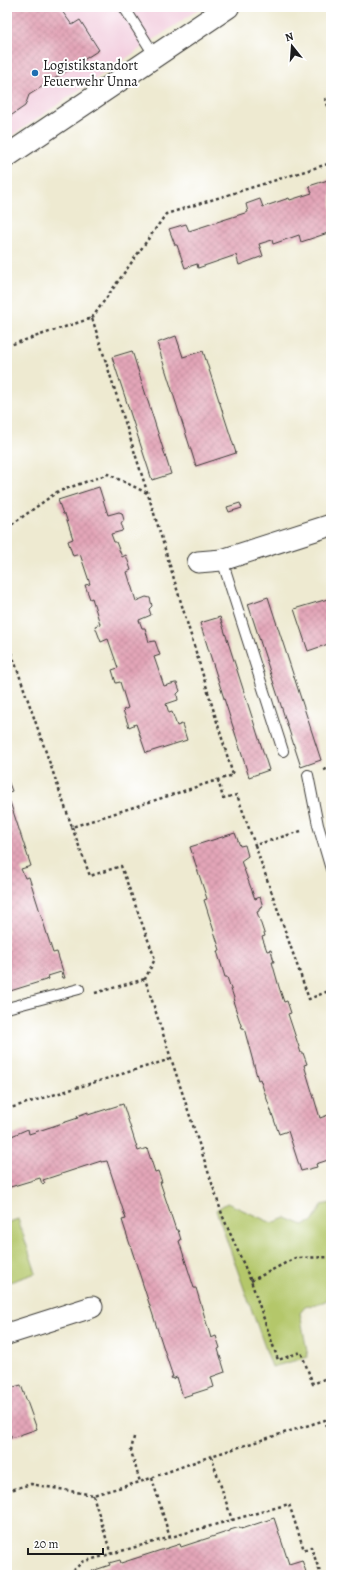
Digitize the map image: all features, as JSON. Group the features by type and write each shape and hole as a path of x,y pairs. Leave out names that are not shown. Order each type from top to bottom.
{"street":[{"path":"7,156 228,7"},
{"path":"198,562 222,560 331,525"},
{"path":"7,1334 92,1307"}],"lane":[{"path":"124,7 155,56"},
{"path":"222,560 283,751"},
{"path":"308,775 318,826 331,869"},
{"path":"7,1008 78,989"}],"path":[{"path":"325,98 331,114"},
{"path":"7,346 92,318 166,214 331,163"},
{"path":"72,827 233,775 148,493 92,318"},
{"path":"7,528 57,492 108,474 148,493"},
{"path":"7,640 90,876 121,866 155,959 145,979 170,1059 223,1217 251,1281 278,1360 301,1352 313,1384 331,1376"},
{"path":"218,780 222,798 237,795 309,999 331,990"},
{"path":"255,845 318,826"},
{"path":"7,1109 170,1059"},
{"path":"251,1281 295,1258 331,1257"},
{"path":"7,1491 31,1484 93,1495 140,1482 212,1456 325,1420 331,1439"},
{"path":"134,1437 131,1450 140,1482"},
{"path":"212,1456 232,1520"},
{"path":"152,1478 170,1538"},
{"path":"93,1495 111,1554"},
{"path":"69,1575 82,1562 289,1504 304,1550 311,1547 321,1575"}],"shaded area":[{"path":"7,7 202,7 7,139"}],"green space":[{"path":"227,1203 272,1223 286,1218 303,1225 313,1221 322,1205 331,1203 331,1298 305,1307 300,1313 308,1357 272,1367 216,1210"},
{"path":"18,1219 36,1273 7,1283 7,1223"}],"building":[{"name":"Logistikstandort Feuerwehr Unna","path":"7,7 59,7 72,25 80,20 99,50 29,95 25,106 9,117 7,117"},
{"path":"331,179 331,232 301,242 299,235 273,244 272,240 259,244 263,256 239,265 236,255 198,268 197,264 185,268 177,245 175,245 169,229 186,224 189,231 248,212 246,204 260,199 263,207 289,198 290,200 312,193 309,186"},
{"path":"176,336 183,357 203,351 236,453 196,466 157,343"},
{"path":"132,351 171,474 152,480 112,357"},
{"path":"99,487 108,515 119,512 122,513 124,520 121,524 123,528 122,531 111,534 122,557 126,555 131,570 127,572 136,601 146,597 150,598 152,606 149,609 151,615 139,620 142,628 145,628 149,642 155,641 160,655 154,657 164,686 177,683 180,691 177,694 178,700 166,704 169,713 172,712 177,726 182,724 187,740 146,753 136,724 129,727 123,710 128,708 120,682 116,683 112,670 118,668 108,639 101,642 95,626 100,624 92,598 90,599 85,585 90,584 80,554 73,556 68,541 73,539 65,514 63,514 58,500"},
{"path":"240,503 242,508 229,512 227,507"},
{"path":"268,597 321,760 301,767 248,604"},
{"path":"331,598 331,643 308,651 294,609"},
{"path":"220,617 269,770 249,777 200,623"},
{"path":"7,778 12,791 7,793"},
{"path":"10,802 31,866 21,869 25,878 29,877 53,953 57,952 65,978 63,978 61,972 48,976 49,979 7,992 7,803"},
{"path":"235,833 240,846 245,845 248,856 241,861 255,899 260,897 263,907 257,912 265,936 262,937 267,951 271,950 274,962 272,962 279,987 284,1002 287,1001 291,1013 288,1014 301,1053 303,1053 307,1064 304,1065 320,1118 331,1114 331,1159 316,1164 317,1167 301,1171 288,1131 279,1134 260,1079 258,1080 244,1028 242,1028 233,1001 235,1001 227,977 225,977 217,951 220,950 204,900 207,899 190,847"},
{"path":"123,1104 138,1151 147,1148 155,1172 158,1171 162,1182 160,1182 176,1230 178,1230 181,1240 179,1241 194,1288 196,1288 211,1338 216,1336 220,1348 218,1349 225,1372 211,1377 214,1387 183,1397 177,1377 172,1379 171,1377 173,1377 122,1220 126,1219 107,1161 101,1161 43,1180 45,1183 42,1184 40,1178 7,1188 7,1138 28,1129 29,1134 78,1118 77,1116 88,1112 88,1115"},
{"path":"21,1385 37,1429 11,1438 11,1435 7,1436 7,1389"},
{"path":"274,1518 289,1564 302,1560 307,1575 262,1575 261,1573 256,1575 86,1575 86,1573 110,1565 109,1563 120,1560 121,1563 180,1544 181,1547 230,1530 240,1527 241,1529"}],"place":[{"name":"Logistikstandort Feuerwehr Unna","path":"35,73"}]}
